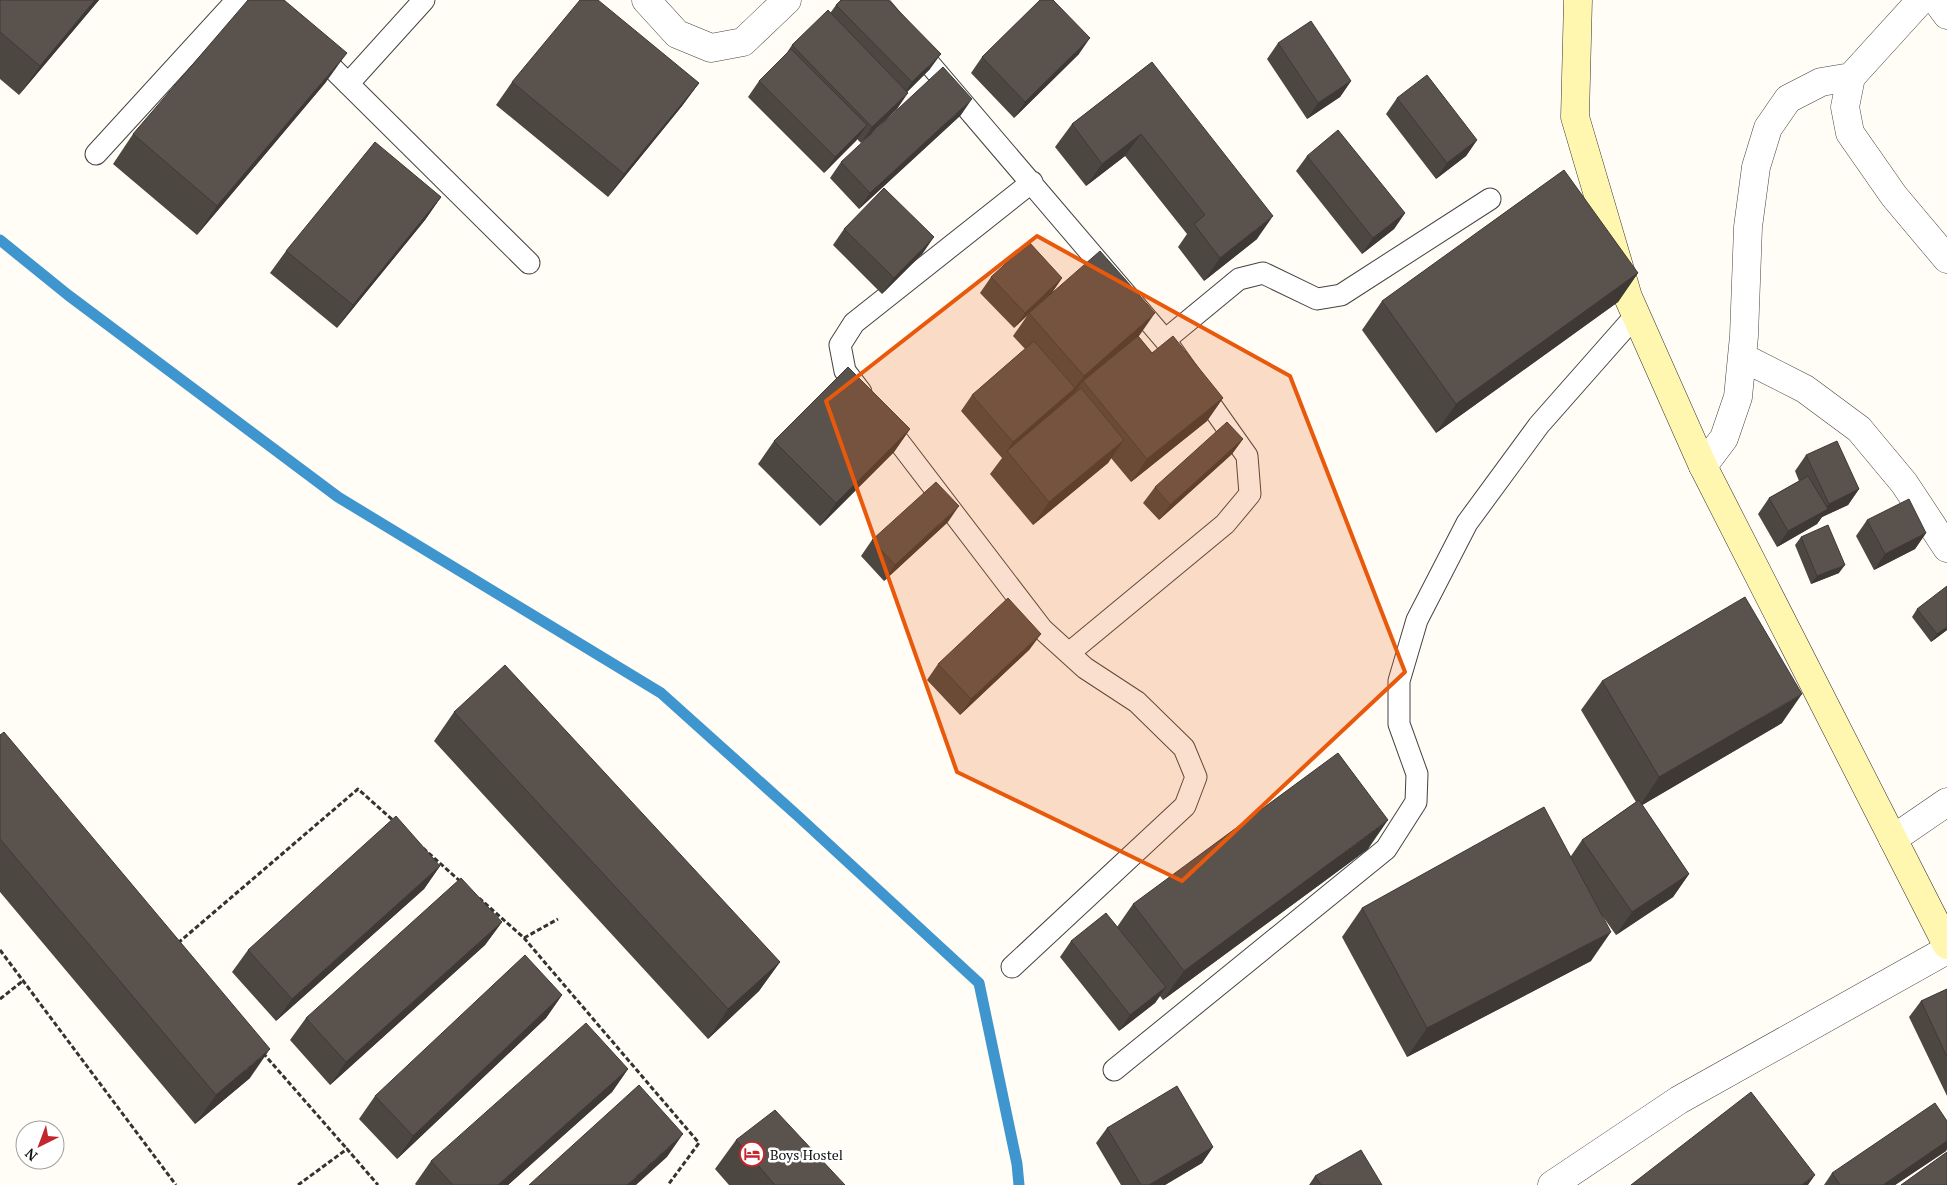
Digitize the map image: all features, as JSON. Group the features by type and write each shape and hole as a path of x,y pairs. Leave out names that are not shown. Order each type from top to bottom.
{"street":[{"path":"646,0 677,34 711,48 743,42 787,0"},
{"path":"1578,0 1575,116 1628,297 1703,466 1947,946"},
{"path":"1921,0 1851,77 1844,106 1850,133 1894,196 1947,259"},
{"path":"1936,0 1947,15"},
{"path":"1703,466 1724,438 1738,397 1742,357 1748,227 1756,167 1768,128 1788,99 1821,82 1851,77"},
{"path":"1742,357 1805,389 1859,429 1904,482 1947,548"},
{"path":"1893,839 1947,802"},
{"path":"1552,1185 1679,1100 1947,950"}],"lane":[{"path":"96,154 237,0"},
{"path":"348,84 424,0"},
{"path":"875,0 1032,182 1164,340 1247,456 1250,494 1225,524 1069,652"},
{"path":"299,35 529,263"},
{"path":"1012,968 1185,806 1196,777 1184,748 1137,702 1085,668 1042,629 845,371 840,345 854,323 1032,182"},
{"path":"1164,340 1239,279 1263,273 1317,299 1342,295 1490,199"},
{"path":"1114,1070 1386,849 1403,825 1416,802 1417,774 1399,724 1399,681 1417,620 1467,523 1538,425 1636,315"}],"path":[{"path":"172,948 358,789 401,828"},
{"path":"423,847 466,886"},
{"path":"473,893 524,938 698,1143 668,1185"},
{"path":"524,938 558,919"},
{"path":"0,950 176,1185"},
{"path":"0,999 24,980"},
{"path":"262,1052 378,1185"},
{"path":"298,1185 347,1149"}],"highlighted area":[{"path":"1037,236 1290,376 1405,672 1182,881 957,772 826,401"}],"building":[{"path":"0,0 95,0 40,66 0,32"},
{"path":"248,0 284,0 347,53 217,206 133,134"},
{"path":"580,0 598,0 699,83 624,174 512,82"},
{"path":"841,0 888,0 941,54 912,82 836,5"},
{"path":"1040,0 1053,0 1090,38 1025,102 982,57"},
{"path":"828,10 908,93 872,127 792,45"},
{"path":"1311,21 1351,81 1318,103 1278,43"},
{"path":"791,49 867,125 835,157 759,81"},
{"path":"1152,62 1273,216 1220,258 1194,224 1205,215 1141,134 1102,164 1072,124"},
{"path":"943,67 972,99 870,193 841,162"},
{"path":"1427,75 1477,140 1447,163 1397,98"},
{"path":"1338,130 1405,213 1373,238 1307,156"},
{"path":"375,142 441,197 353,305 286,251"},
{"path":"1564,170 1638,273 1456,404 1382,301"},
{"path":"884,188 934,237 894,278 844,229"},
{"path":"1029,242 1062,278 1025,313 991,277"},
{"path":"1100,251 1155,313 1084,376 1029,313"},
{"path":"1138,336 1152,353 1173,336 1223,398 1147,459 1083,381"},
{"path":"1034,341 1075,388 1013,442 972,395"},
{"path":"848,367 910,429 836,503 774,441"},
{"path":"1081,388 1124,440 1049,502 1007,451"},
{"path":"1227,422 1243,439 1170,505 1155,487"},
{"path":"1837,441 1859,489 1829,504 1806,455"},
{"path":"1808,476 1828,509 1788,531 1769,498"},
{"path":"936,482 959,506 895,565 872,540"},
{"path":"1909,499 1926,533 1885,554 1867,520"},
{"path":"1828,525 1845,565 1817,576 1801,537"},
{"path":"1947,586 1947,627 1937,634 1917,609"},
{"path":"1745,597 1802,694 1659,777 1602,681"},
{"path":"1008,598 1041,634 971,699 938,664"},
{"path":"505,665 780,962 728,1009 454,712"},
{"path":"4,732 270,1049 216,1095 0,839 0,735"},
{"path":"1338,753 1388,820 1184,971 1133,904"},
{"path":"1639,800 1689,874 1632,912 1582,840"},
{"path":"1544,807 1611,932 1427,1028 1362,908"},
{"path":"396,816 440,866 292,999 248,950"},
{"path":"461,878 502,922 346,1062 306,1018"},
{"path":"1106,913 1166,987 1130,1015 1071,941"},
{"path":"525,955 562,995 413,1136 375,1096"},
{"path":"1947,989 1947,1057 1921,1001"},
{"path":"586,1023 628,1069 498,1185 453,1185 431,1161"},
{"path":"639,1085 683,1134 627,1185 529,1185"},
{"path":"1177,1086 1213,1147 1149,1185 1141,1185 1107,1128"},
{"path":"1751,1092 1815,1175 1801,1185 1631,1185"},
{"path":"1935,1103 1947,1121 1947,1141 1883,1185 1840,1185 1832,1173"},
{"path":"775,1110 845,1185 775,1185 736,1140"},
{"path":"1361,1150 1382,1185 1321,1185 1315,1176"},
{"path":"1947,1152 1947,1185 1901,1185"}],"waterway":[{"path":"0,240 68,295 338,497 661,693 979,983 1017,1164 1019,1185"}],"place":[{"name":"Boys Hostel","path":"752,1154"}]}
